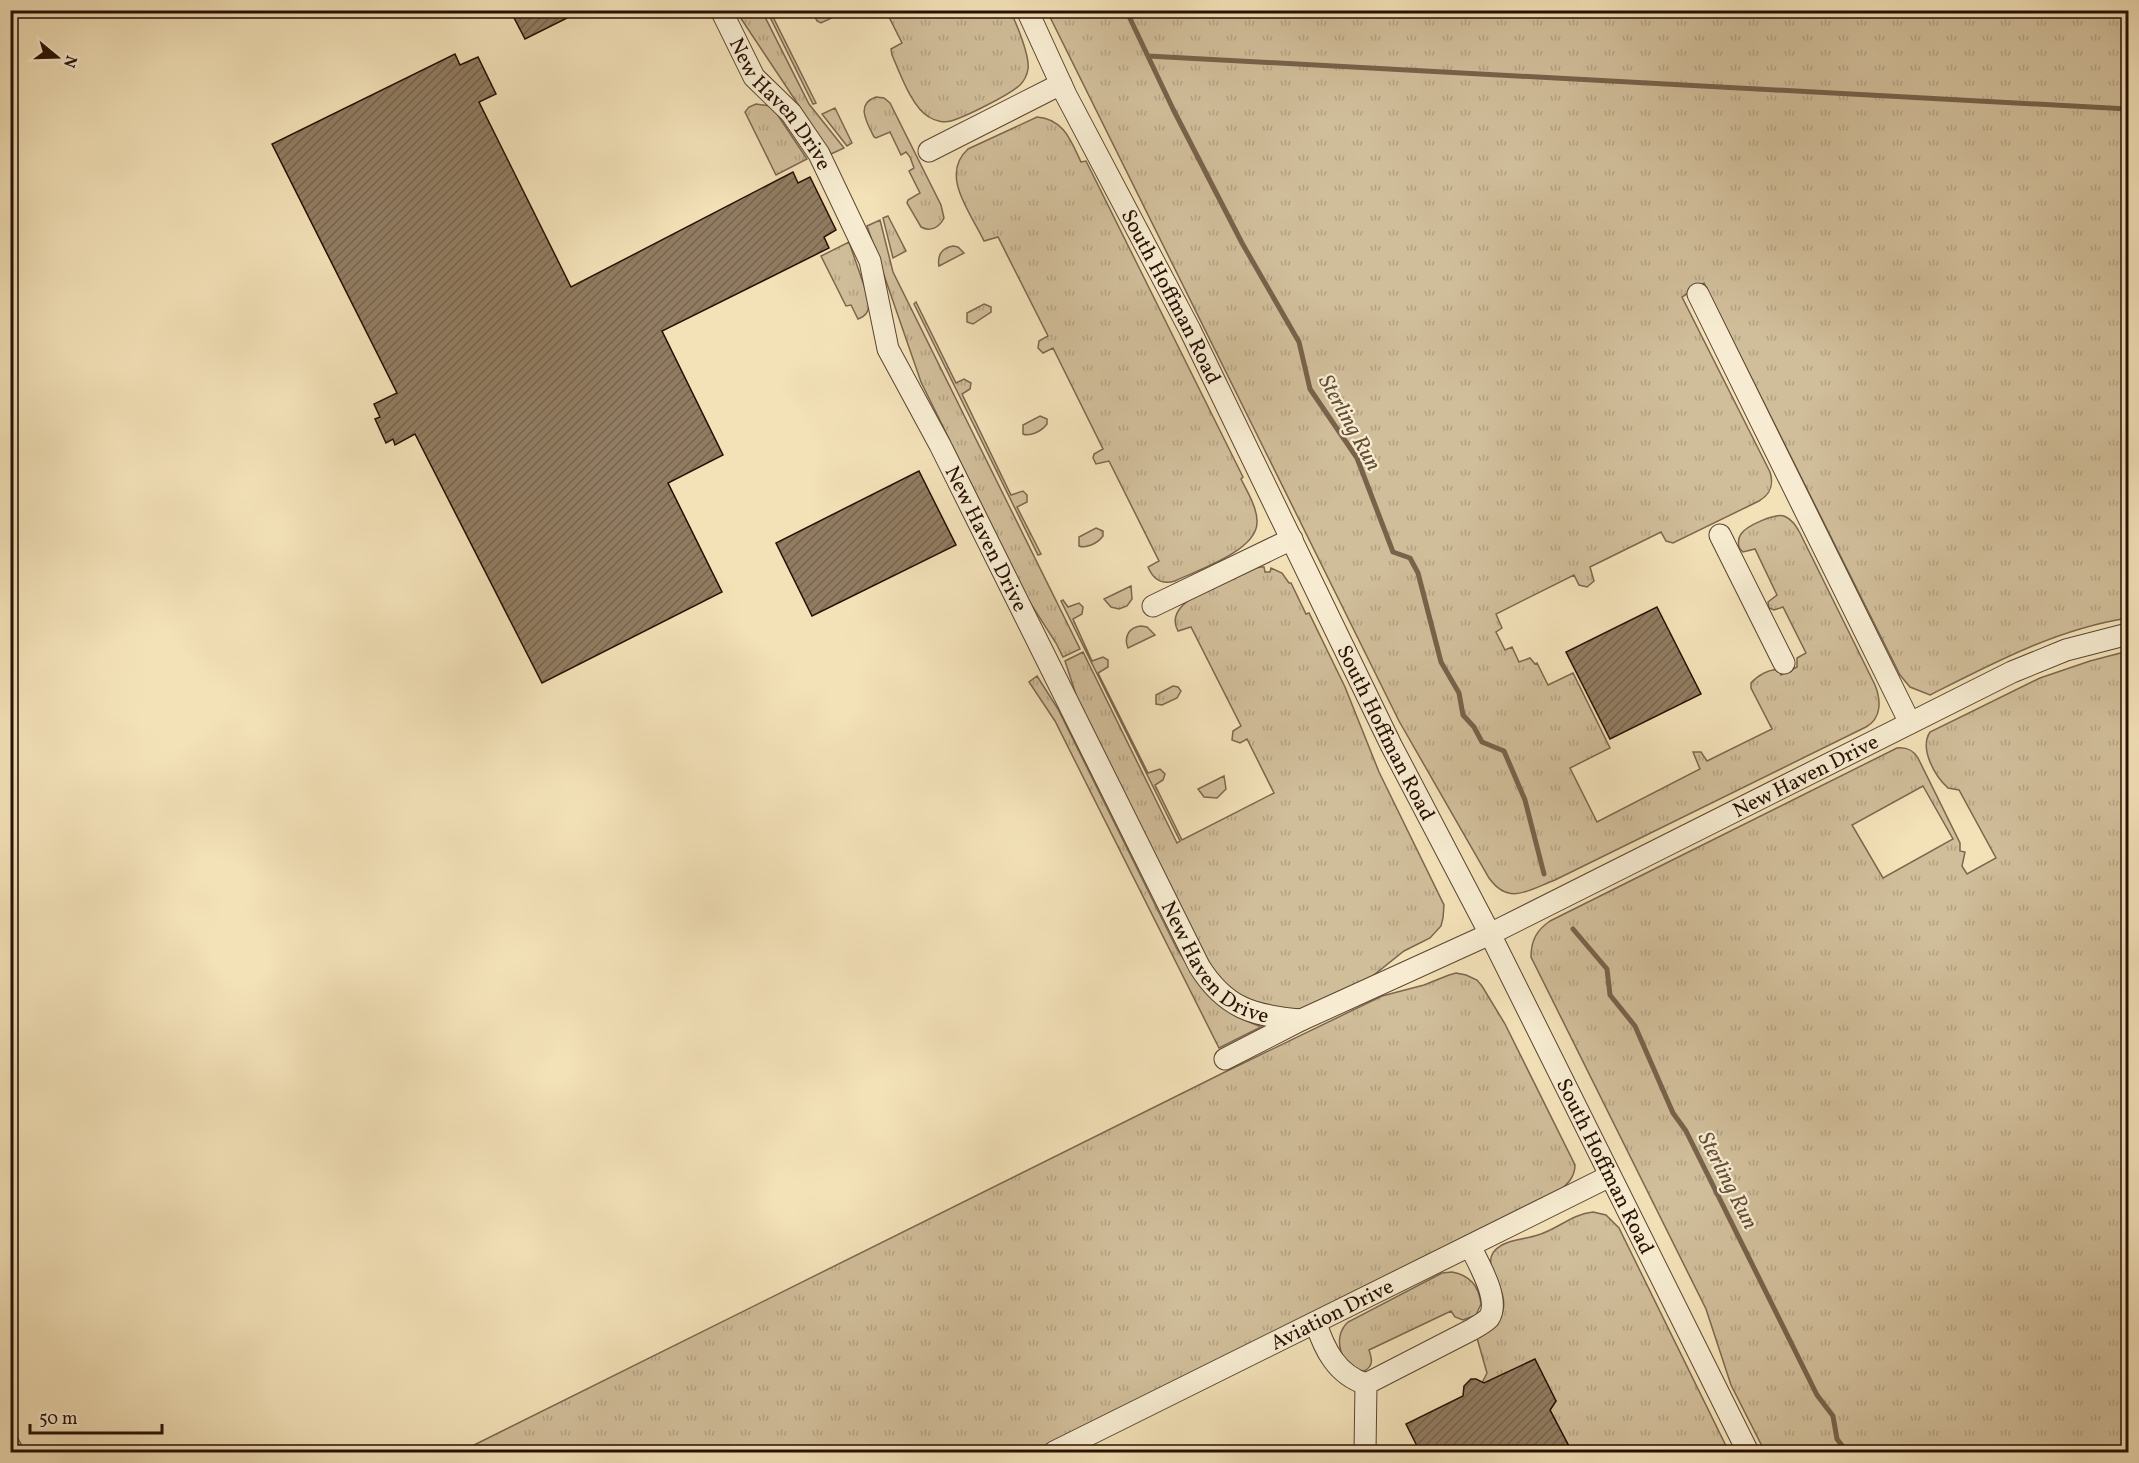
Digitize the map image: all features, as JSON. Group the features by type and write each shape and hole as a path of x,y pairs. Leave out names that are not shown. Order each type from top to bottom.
{"street":[{"name":"New Haven Drive","path":"721,10 754,77 791,113 819,154 870,261 888,349 940,445 1199,966 1218,992 1230,1002 1266,1016 1301,1020"},
{"name":"South Hoffman Road","path":"1027,10 1061,84 1190,330 1391,745 1490,934 1748,1452"},
{"path":"929,151 1061,84"},
{"path":"1698,294 1910,723"},
{"path":"1720,535 1784,663"},
{"path":"1153,606 1292,539"},
{"name":"New Haven Drive","path":"1225,1059 1301,1020 1490,934 2027,665 2082,645 2128,634"},
{"name":"Aviation Drive","path":"1054,1452 1610,1176"},
{"path":"1316,1323 1322,1342 1338,1367 1355,1381 1366,1384 1473,1329 1488,1318 1493,1307 1491,1293 1470,1246"},
{"path":"1365,1452 1366,1384"}],"green space":[{"path":"820,10 841,11 838,15 821,23 815,17"},
{"path":"736,11 762,11 809,104 844,148 831,154"},
{"path":"767,11 770,11 816,103 813,104"},
{"path":"886,11 1010,11 1027,56 1028,69 1025,78 1020,85 1007,94 958,119 948,122 931,118 917,106 892,55 891,49 902,43"},
{"path":"1047,11 2128,11 2128,618 2076,630 2051,639 2002,659 1930,695 1910,687 1900,675 1704,283 1682,297 1770,472 1772,481 1769,492 1759,501 1673,543 1666,541 1661,532 1590,567 1594,581 1587,587 1579,585 1574,575 1496,614 1502,628 1496,632 1505,650 1512,647 1519,662 1530,658 1535,664 1537,663 1548,685 1573,673 1610,748 1570,768 1597,822 1700,769 1693,752 1701,752 1707,761 1772,729 1751,688 1751,683 1768,671 1779,670 1781,675 1797,667 1797,658 1806,653 1783,607 1774,610 1769,608 1768,602 1777,595 1755,549 1743,552 1739,548 1738,541 1744,531 1754,524 1774,516 1784,516 1792,521 1800,533 1875,685 1879,708 1875,719 1866,727 1555,880 1520,893 1504,892 1489,878 1399,721"},
{"path":"876,97 884,98 890,103 941,205 944,218 934,228 921,227 907,203 920,193 909,171 914,168 910,157 906,152 901,155 890,132 876,138 868,126 864,109 870,100"},
{"path":"756,104 770,106 775,111 807,159 776,175 745,112"},
{"path":"835,108 852,143 847,146 822,114"},
{"path":"1037,117 1054,122 1060,127 1070,139 1081,162 1086,161 1243,477 1241,479 1256,512 1257,523 1254,533 1237,551 1175,581 1162,581 1155,578 1150,571 1148,567 1159,561 1109,461 1096,464 1093,458 1094,454 1103,449 1053,348 1043,353 1038,348 1039,341 1048,336 998,237 984,241 960,194 956,170 960,159 968,149"},
{"path":"888,216 906,251 893,258 883,218"},
{"path":"880,220 893,272 1080,649 1063,657 1029,601 921,382 867,226"},
{"path":"849,242 869,300 867,312 858,319 851,305 846,306 821,256"},
{"path":"953,246 958,247 964,253 939,266 941,253"},
{"path":"916,302 956,383 964,379 971,383 970,389 962,394 1011,495 1023,491 1027,495 1027,502 1017,507 1041,554 1038,555 914,304"},
{"path":"984,304 991,307 991,312 973,324 967,322 967,313"},
{"path":"1040,416 1047,419 1045,427 1032,434 1023,434 1023,425"},
{"path":"1096,528 1103,531 1101,539 1088,546 1079,546 1079,537"},
{"path":"1264,567 1265,572 1270,572 1271,568 1282,573 1291,583 1306,614 1309,613 1345,687 1379,772 1444,905 1441,926 1430,938 1404,951 1370,978 1307,1008 1297,1009 1266,1006 1247,999 1230,988 1213,970 1077,698 1065,661 1083,652 1177,843 1180,841 1061,601 1063,600 1068,607 1079,603 1083,607 1082,614 1073,619 1092,661 1103,657 1108,660 1108,667 1098,673 1148,773 1160,769 1165,774 1163,780 1155,785 1182,840 1274,793 1247,739 1240,743 1232,740 1233,731 1241,726 1191,627 1178,631 1175,621 1178,611 1188,601"},
{"path":"1131,586 1132,599 1127,606 1119,609 1111,607 1104,599"},
{"path":"1141,626 1147,627 1155,635 1128,648 1126,640 1128,633"},
{"path":"2128,651 2128,1452 1765,1452 1731,1385 1706,1309 1531,957 1532,945 1538,932 1550,921 1897,748 1909,750 1918,758 1960,843 1960,851 1965,852 1962,866 1967,874 1996,858 1959,790 1948,788 1938,777 1930,762 1926,746 1930,732 2040,678","holes":["1923,786 1953,839 1883,878 1852,825"]},
{"path":"1037,676 1058,709 1184,960 1210,994 1232,1013 1259,1026 1260,1024 1265,1025 1219,1048 1055,721 1029,682"},
{"path":"1173,686 1178,687 1181,691 1177,698 1162,705 1156,704 1156,695"},
{"path":"1224,776 1226,789 1217,798 1204,797 1198,789"},
{"path":"1456,973 1477,980 1505,1024 1575,1165 1569,1182 1556,1194 1036,1452 460,1452 1382,996 1424,985"},
{"path":"1585,1213 1606,1215 1619,1228 1729,1452 1572,1452 1550,1410 1556,1401 1481,1385 1487,1373 1477,1338 1495,1324 1503,1311 1503,1298 1491,1264 1492,1254 1506,1243 1538,1235"},
{"path":"1452,1272 1472,1282 1478,1292 1481,1304 1476,1315 1463,1320 1455,1317 1451,1311 1369,1350 1371,1362 1364,1371 1349,1365 1344,1359 1340,1344 1340,1336 1348,1322 1442,1273"},
{"path":"10,1424 21,1444 18,1446 22,1452 11,1452"}],"building":[{"path":"510,10 583,10 525,39"},
{"path":"455,54 460,65 478,57 496,94 479,102 571,287 793,172 798,183 810,177 836,230 824,237 829,248 662,331 723,455 668,483 722,592 542,683 415,434 395,445 393,439 386,443 375,419 380,417 374,404 397,393 272,144"},
{"path":"919,471 956,545 812,616 776,543"},
{"path":"1657,607 1701,694 1610,739 1566,652"},
{"path":"1535,1359 1556,1401 1550,1410 1572,1452 1420,1452 1406,1424 1463,1396 1464,1386 1471,1379 1484,1383"}],"waterway":[{"name":"Sterling Run","path":"1126,10 1173,109 1242,243 1299,342 1310,389 1357,458 1393,552 1410,558 1418,573 1441,662 1459,693 1463,715 1474,727 1482,742 1504,751 1525,800 1544,874"},
{"path":"1148,56 2128,109"},
{"name":"Sterling Run","path":"1573,929 1607,969 1610,995 1635,1026 1673,1113 1686,1131 1817,1395 1833,1416 1837,1439 1847,1452"}]}
